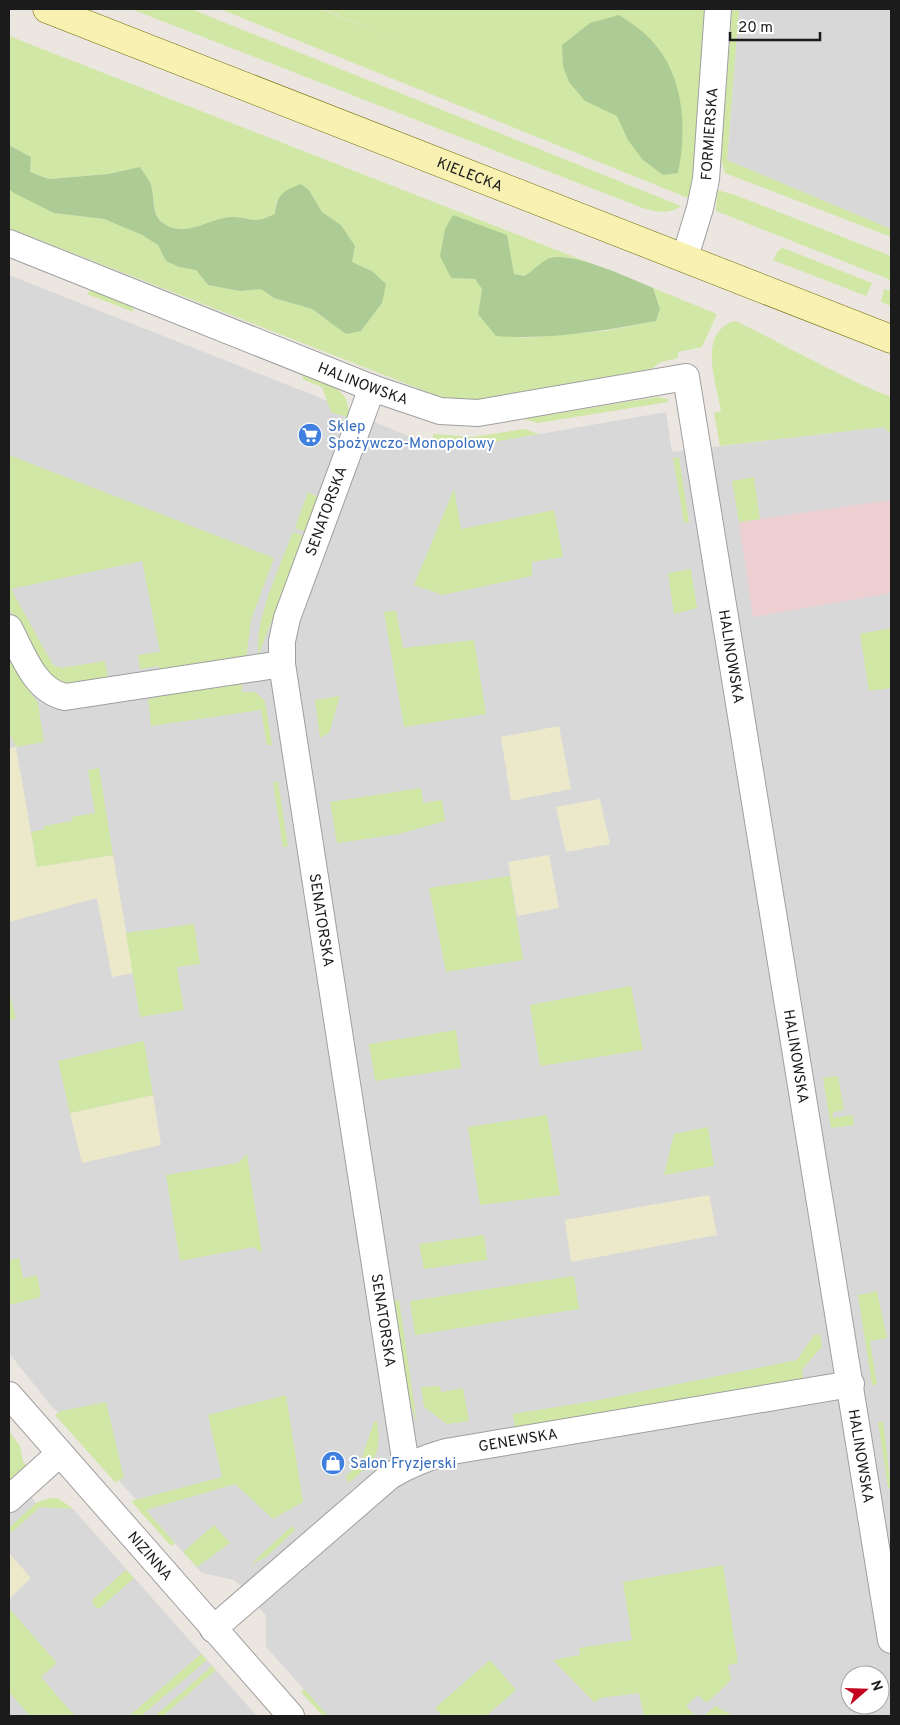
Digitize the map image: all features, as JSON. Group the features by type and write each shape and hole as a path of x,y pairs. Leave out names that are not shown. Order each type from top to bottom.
{"main road":[{"name":"KIELECKA","path":"47,9 891,339"}],"street":[{"name":"FORMIERSKA","path":"685,257 700,208 706,179 718,9"},
{"name":"HALINOWSKA","path":"9,243 372,388 440,411 478,413 686,377 851,1384 891,1640"},
{"name":"SENATORSKA","path":"372,388 288,618 282,641 282,664 406,1466"},
{"path":"9,628 38,680 46,690 65,697 282,664"},
{"name":"GENEWSKA","path":"213,1629 390,1476 406,1466 446,1452 851,1384"},
{"name":"NIZINNA","path":"9,1395 291,1716"},
{"path":"9,1499 59,1454"}],"shaded area":[{"path":"739,9 891,9 891,229 727,160"},
{"path":"9,275 447,450 666,412 672,452 883,427 891,433 891,1716 328,1716 266,1647 266,1616 242,1587 234,1580 202,1573 48,1402 9,1353"},
{"path":"891,500 891,593 753,617 739,522"},
{"path":"559,726 571,789 511,801 501,737"},
{"path":"16,747 37,867 113,855 133,973 112,977 97,898 9,922 9,748"},
{"path":"600,799 610,844 566,852 556,807"},
{"path":"549,855 559,908 517,916 508,862"},
{"path":"153,1095 161,1145 82,1163 70,1113"},
{"path":"709,1195 717,1235 571,1262 565,1220"},
{"path":"9,1471 40,1507 73,1509 257,1716 9,1716"},
{"path":"9,1553 31,1578 9,1599"}],"green space":[{"path":"131,9 191,9 681,206 666,212 640,207"},
{"path":"220,9 322,9 408,45 324,9 706,9 693,191 688,198"},
{"path":"732,9 739,9 727,160 891,229 891,237 725,173 721,158"},
{"path":"619,15 644,33 657,47 668,63 675,80 680,98 683,136 678,173 663,175 642,159 628,140 617,116 585,101 569,82 563,66 562,45 590,23"},
{"path":"9,36 600,267 568,257 549,258 525,276 513,274 507,235 451,278 475,279 482,289 478,314 522,338 605,331 656,321 660,309 653,288 717,314 702,347 678,352 678,358 661,362 651,369 474,400 444,398 9,228 9,189 54,213 104,219 142,235 158,245 166,261 180,267 196,270 208,285 240,291 261,289 274,298 312,309 328,321 361,331 382,303 372,271 352,262 355,246 341,225 322,212 309,190 276,202 275,214 267,218 255,220 230,217 194,228 176,229 167,226 157,216 152,189 140,167 108,174 49,179 30,172 31,157 9,145"},
{"path":"9,145 31,157 30,172 49,179 108,174 140,167 152,188 156,215 163,223 179,229 188,229 230,217 255,220 267,218 275,214 277,202 285,191 301,184 309,190 322,212 341,225 355,246 352,262 372,271 386,284 382,303 361,331 346,334 312,309 274,298 261,289 240,291 208,285 196,270 179,267 166,261 158,245 142,235 104,219 54,213 14,193 9,189"},
{"path":"717,190 735,195 891,256 891,280 716,211"},
{"path":"453,215 507,235 514,274 525,276 548,259 560,257 602,267 653,288 660,309 656,321 556,336 496,336 478,314 482,289 475,279 451,278 440,256 445,229"},
{"path":"783,248 872,283 866,296 773,260 778,251"},
{"path":"91,289 133,305 133,312 87,294"},
{"path":"884,289 891,291 891,306 881,302"},
{"path":"735,321 851,380 891,397 891,433 883,427 720,446 714,413 721,411 713,373 713,347 716,336 723,327"},
{"path":"304,373 328,383 342,393 348,408 347,417 331,412 322,387 302,379"},
{"path":"657,397 668,399 668,402 538,423 524,419"},
{"path":"524,429 539,434 447,450 430,444 434,434 473,437"},
{"path":"9,455 274,558 251,620 246,661 159,670 159,666 140,669 138,655 160,652 142,561 11,589 53,665 61,668 105,661 108,677 71,684 58,683 47,677 9,608"},
{"path":"679,457 689,522 684,523 673,458"},
{"path":"754,477 760,519 739,522 732,481"},
{"path":"454,489 461,529 554,510 563,557 532,562 532,576 442,595 414,585"},
{"path":"308,492 318,497 306,532 295,528"},
{"path":"293,532 304,536 259,654 260,627 269,593"},
{"path":"691,569 697,608 674,614 668,573"},
{"path":"396,611 403,648 474,640 486,714 404,727 384,612"},
{"path":"891,628 891,688 869,691 860,634"},
{"path":"9,655 38,704 44,742 16,747 9,732"},
{"path":"242,684 242,692 255,692 265,701 272,745 267,745 261,710 151,726 148,699 160,697 159,694"},
{"path":"340,696 329,733 320,738 315,700"},
{"path":"99,768 113,855 37,867 31,832 45,829 44,826 72,821 71,817 95,813 88,770"},
{"path":"273,782 278,782 288,846 283,847"},
{"path":"421,788 423,803 442,800 445,821 399,834 337,843 330,802"},
{"path":"510,876 523,960 446,972 429,888"},
{"path":"194,924 200,964 177,967 184,1010 140,1017 126,933"},
{"path":"631,986 643,1050 540,1066 530,1005"},
{"path":"9,991 16,1019 9,1020"},
{"path":"456,1030 461,1068 375,1081 369,1044"},
{"path":"144,1041 153,1095 70,1113 58,1061"},
{"path":"838,1076 844,1110 833,1112 833,1118 853,1115 854,1125 831,1128 823,1078"},
{"path":"547,1115 560,1195 480,1205 468,1127"},
{"path":"708,1127 714,1166 664,1175 674,1134"},
{"path":"247,1154 262,1253 254,1247 180,1261 166,1175 238,1163"},
{"path":"484,1235 487,1260 424,1269 419,1244"},
{"path":"19,1258 23,1278 37,1275 41,1297 9,1305 9,1260"},
{"path":"574,1276 579,1309 415,1335 410,1301"},
{"path":"877,1291 887,1338 870,1341 877,1384 872,1385 858,1295"},
{"path":"399,1300 417,1424 409,1399 394,1301"},
{"path":"820,1334 822,1347 802,1369 803,1378 515,1428 513,1414 594,1401 797,1360 814,1335"},
{"path":"440,1386 441,1392 463,1388 469,1421 447,1424 424,1407 421,1387"},
{"path":"286,1395 303,1502 273,1519 235,1484 146,1510 175,1543 171,1546 131,1501 222,1477 208,1415"},
{"path":"106,1402 124,1478 115,1482 55,1415 61,1411"},
{"path":"377,1421 378,1443 375,1457 349,1483 345,1477 360,1463 374,1422"},
{"path":"883,1421 891,1487 888,1488 878,1422"},
{"path":"9,1431 20,1446 23,1462 28,1467 9,1484"},
{"path":"51,1498 58,1498 73,1509 40,1507 12,1532 9,1528 36,1503"},
{"path":"214,1525 230,1543 197,1567 183,1552"},
{"path":"292,1526 295,1530 266,1557 250,1565"},
{"path":"723,1565 738,1663 728,1665 731,1680 707,1703 698,1695 686,1706 695,1716 644,1716 639,1693 600,1698 595,1703 553,1660 580,1655 579,1648 632,1640 623,1582"},
{"path":"126,1570 134,1578 99,1609 94,1606 92,1600"},
{"path":"9,1608 57,1663 41,1677 75,1716 30,1716 9,1692"},
{"path":"201,1654 207,1660 141,1716 129,1716"},
{"path":"490,1660 516,1690 486,1716 442,1716 435,1708"},
{"path":"212,1666 216,1670 163,1716 155,1716"},
{"path":"304,1689 328,1716 323,1716 301,1692"},
{"path":"716,1706 733,1716 703,1716"}],"place":[{"name":"Sklep Spożywczo-Monopolowy","path":"310,435"},
{"name":"Salon Fryzjerski","path":"333,1463"}]}
